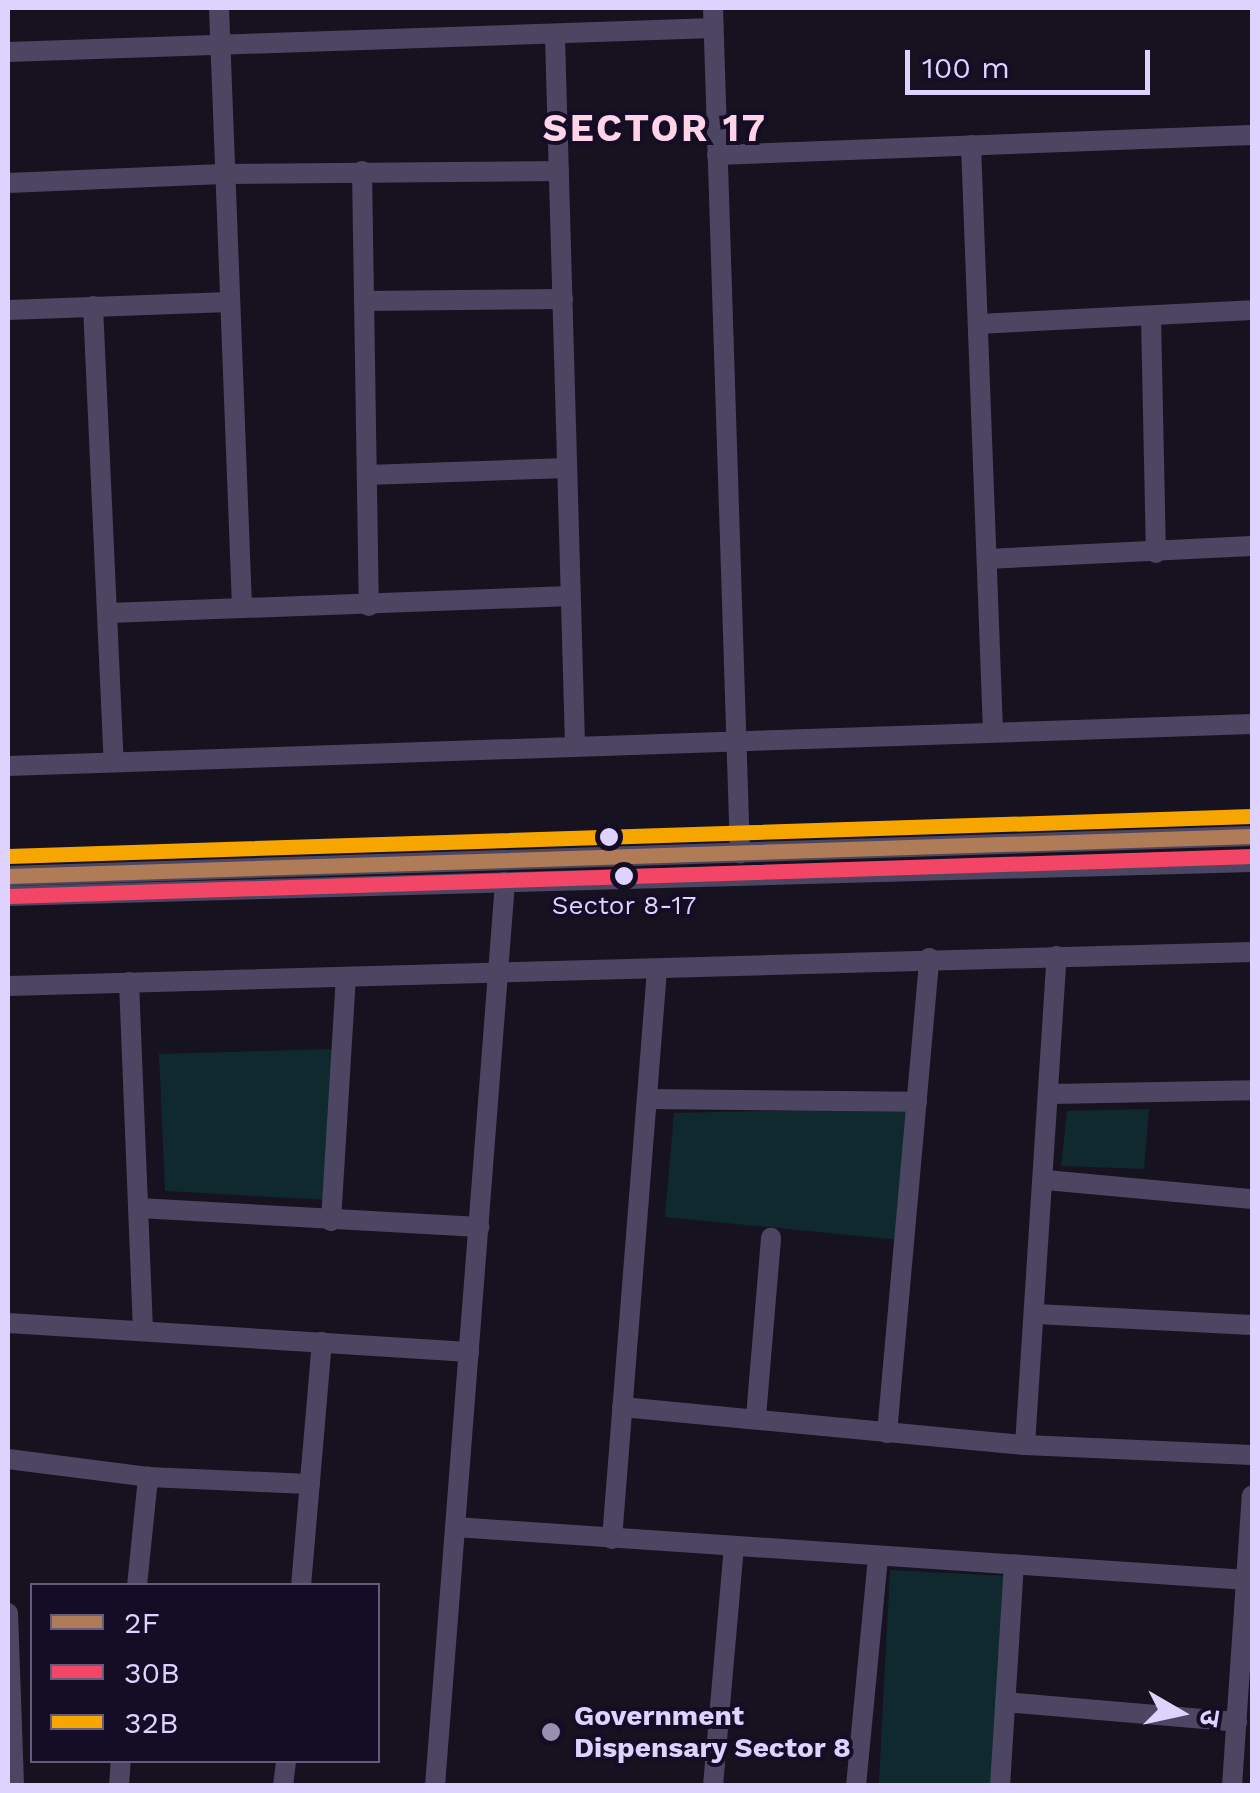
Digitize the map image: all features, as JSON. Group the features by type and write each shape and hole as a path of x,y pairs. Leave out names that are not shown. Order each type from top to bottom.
{"street":[{"path":"219,8 222,174 242,608"},
{"path":"8,52 555,37 713,18 740,854"},
{"path":"555,37 576,746"},
{"path":"718,155 1252,135"},
{"path":"972,145 993,731"},
{"path":"8,183 222,174 559,171"},
{"path":"362,172 369,606"},
{"path":"364,301 562,299"},
{"path":"8,310 229,302"},
{"path":"94,306 114,762"},
{"path":"978,324 1252,310"},
{"path":"1151,317 1156,553"},
{"path":"367,475 567,468"},
{"path":"987,559 1252,546"},
{"path":"109,613 571,596"},
{"path":"8,766 736,738 1252,724"},
{"path":"8,876 1252,836"},
{"path":"8,896 1252,862"},
{"path":"435,1786 505,882"},
{"path":"8,986 1252,952"},
{"path":"1025,1445 1046,1180 1057,956"},
{"path":"887,1434 929,958"},
{"path":"612,1540 658,970"},
{"path":"332,1221 346,977"},
{"path":"129,982 143,1331"},
{"path":"1050,1094 1252,1090"},
{"path":"647,1099 917,1102"},
{"path":"1046,1180 1252,1198"},
{"path":"140,1208 478,1227"},
{"path":"756,1417 771,1238"},
{"path":"1036,1314 1252,1325"},
{"path":"8,1323 469,1352"},
{"path":"301,1583 322,1342"},
{"path":"622,1406 1025,1445 1252,1455"},
{"path":"8,1458 148,1477 310,1484"},
{"path":"138,1583 148,1477"},
{"path":"1232,1786 1252,1496"},
{"path":"455,1527 1246,1580"},
{"path":"713,1786 734,1547"},
{"path":"856,1786 878,1556"},
{"path":"1000,1786 1014,1564"},
{"path":"8,1613 14,1786"},
{"path":"1005,1702 1236,1722"}],"green space":[{"path":"336,1049 328,1200 165,1191 159,1054"},
{"path":"910,1108 900,1240 665,1217 674,1113"},
{"path":"1149,1109 1144,1169 1061,1166 1067,1111"},
{"path":"890,1570 1007,1576 996,1786 879,1786"}],"transit line":[{"name":"32B","path":"8,856 1251,816"},
{"name":"2F","path":"8,876 1252,836"},
{"name":"30B","path":"9,896 1252,856"}],"place":[{"name":"Sector 8-17","path":"624,876"},
{"name":"Government Dispensary Sector 8","path":"551,1732"}],"district":[{"name":"SECTOR 17","path":"655,129"}]}
